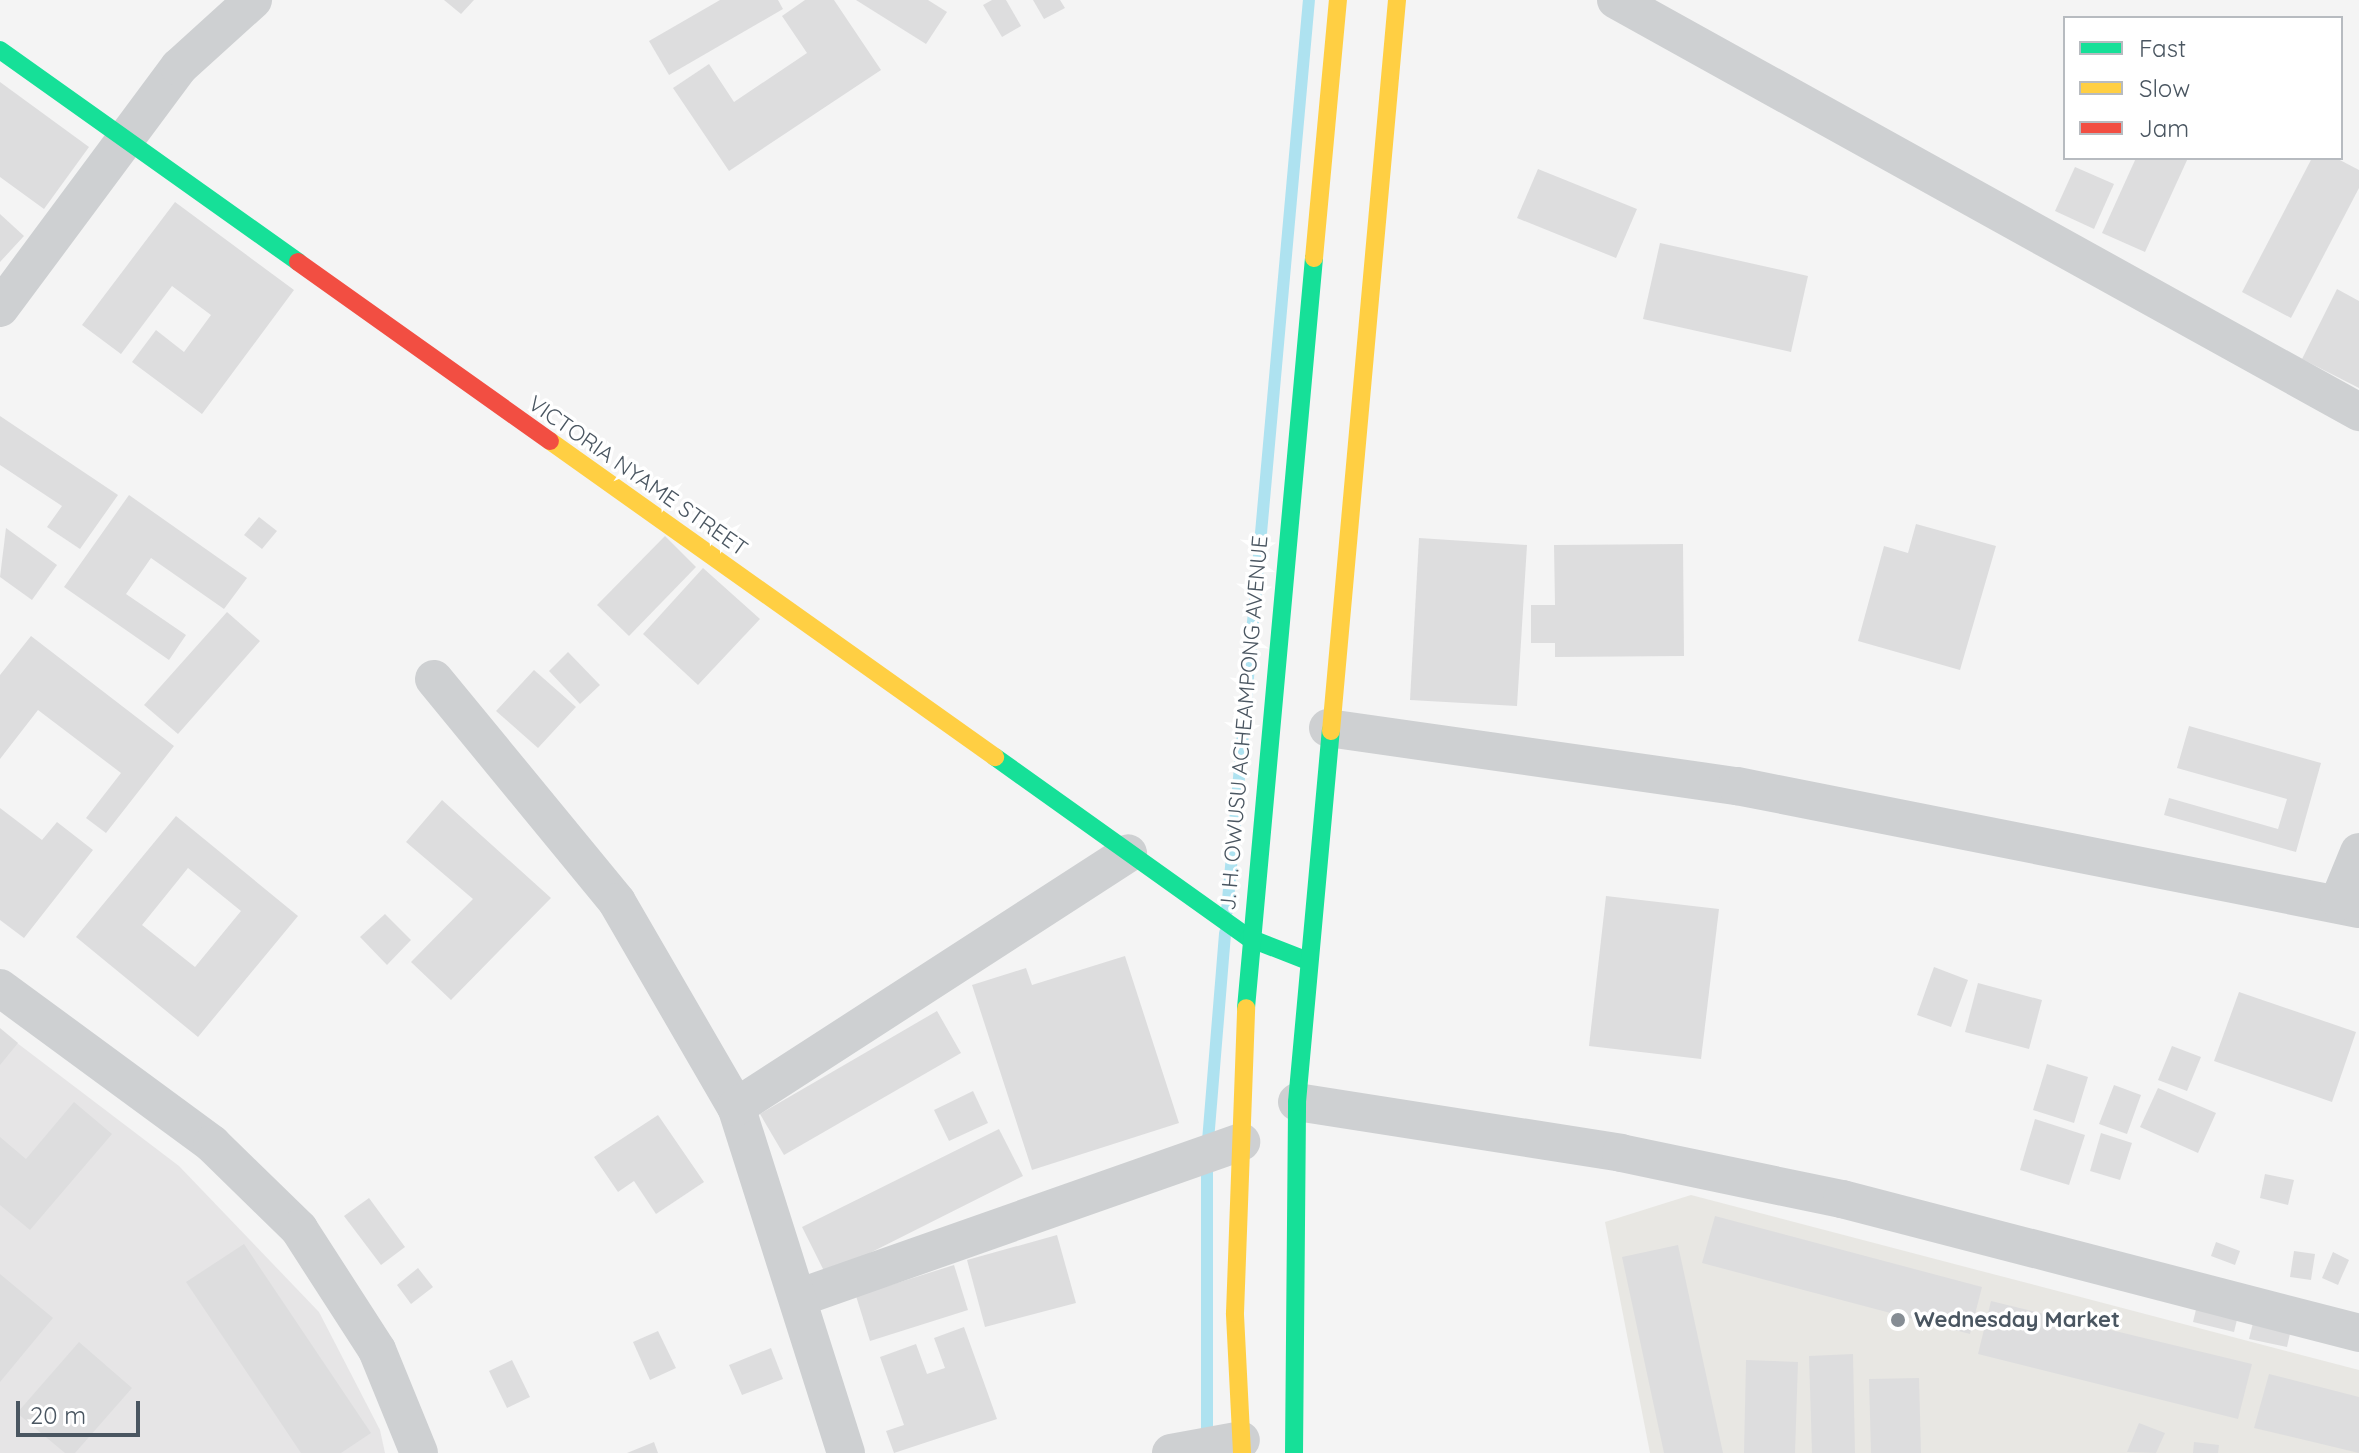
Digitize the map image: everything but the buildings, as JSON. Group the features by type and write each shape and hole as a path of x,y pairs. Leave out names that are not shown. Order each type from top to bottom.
{"street":[{"path":"0,308 179,67 253,0"},
{"name":"J. H. OWUSU ACHEAMPONG AVENUE","path":"1242,1447 1235,1313 1249,938 1338,0"},
{"path":"1294,1453 1297,1102 1328,728 1397,0"},
{"path":"1616,0 2359,412"},
{"name":"VICTORIA NYAME STREET","path":"0,50 1249,938 1308,961"},
{"path":"434,679 617,902 736,1107 846,1453"},
{"path":"1328,728 1737,786 2349,905 2359,852"},
{"path":"736,1107 1128,853"},
{"path":"0,988 212,1144 299,1229 377,1350 419,1453"},
{"path":"1297,1102 1621,1153 1842,1199 2359,1333"},
{"path":"798,1298 1241,1142"},
{"path":"1171,1453 1242,1447"}],"shaded area":[{"path":"0,1030 179,1166 319,1312 380,1430 385,1453 0,1453"},
{"name":"Wednesday Market","path":"1691,1195 2359,1370 2359,1453 1650,1453 1605,1222"}],"waterway":[{"path":"1227,911 1309,0"},
{"path":"1207,1442 1207,1153 1225,933"}],"traffic: fast":[{"path":"0,50 298,262"},
{"path":"1246,1008 1314,258"},
{"path":"1294,1453 1297,1102 1331,731"},
{"path":"995,757 1249,938 1308,961"}],"traffic: slow":[{"path":"1314,258 1338,0"},
{"path":"1331,731 1397,0"},
{"path":"550,441 995,757"},
{"path":"1242,1453 1235,1313 1246,1008"}],"traffic: jam":[{"path":"298,262 550,441"}],"place":[{"name":"Wednesday Market","path":"1898,1320"}]}
